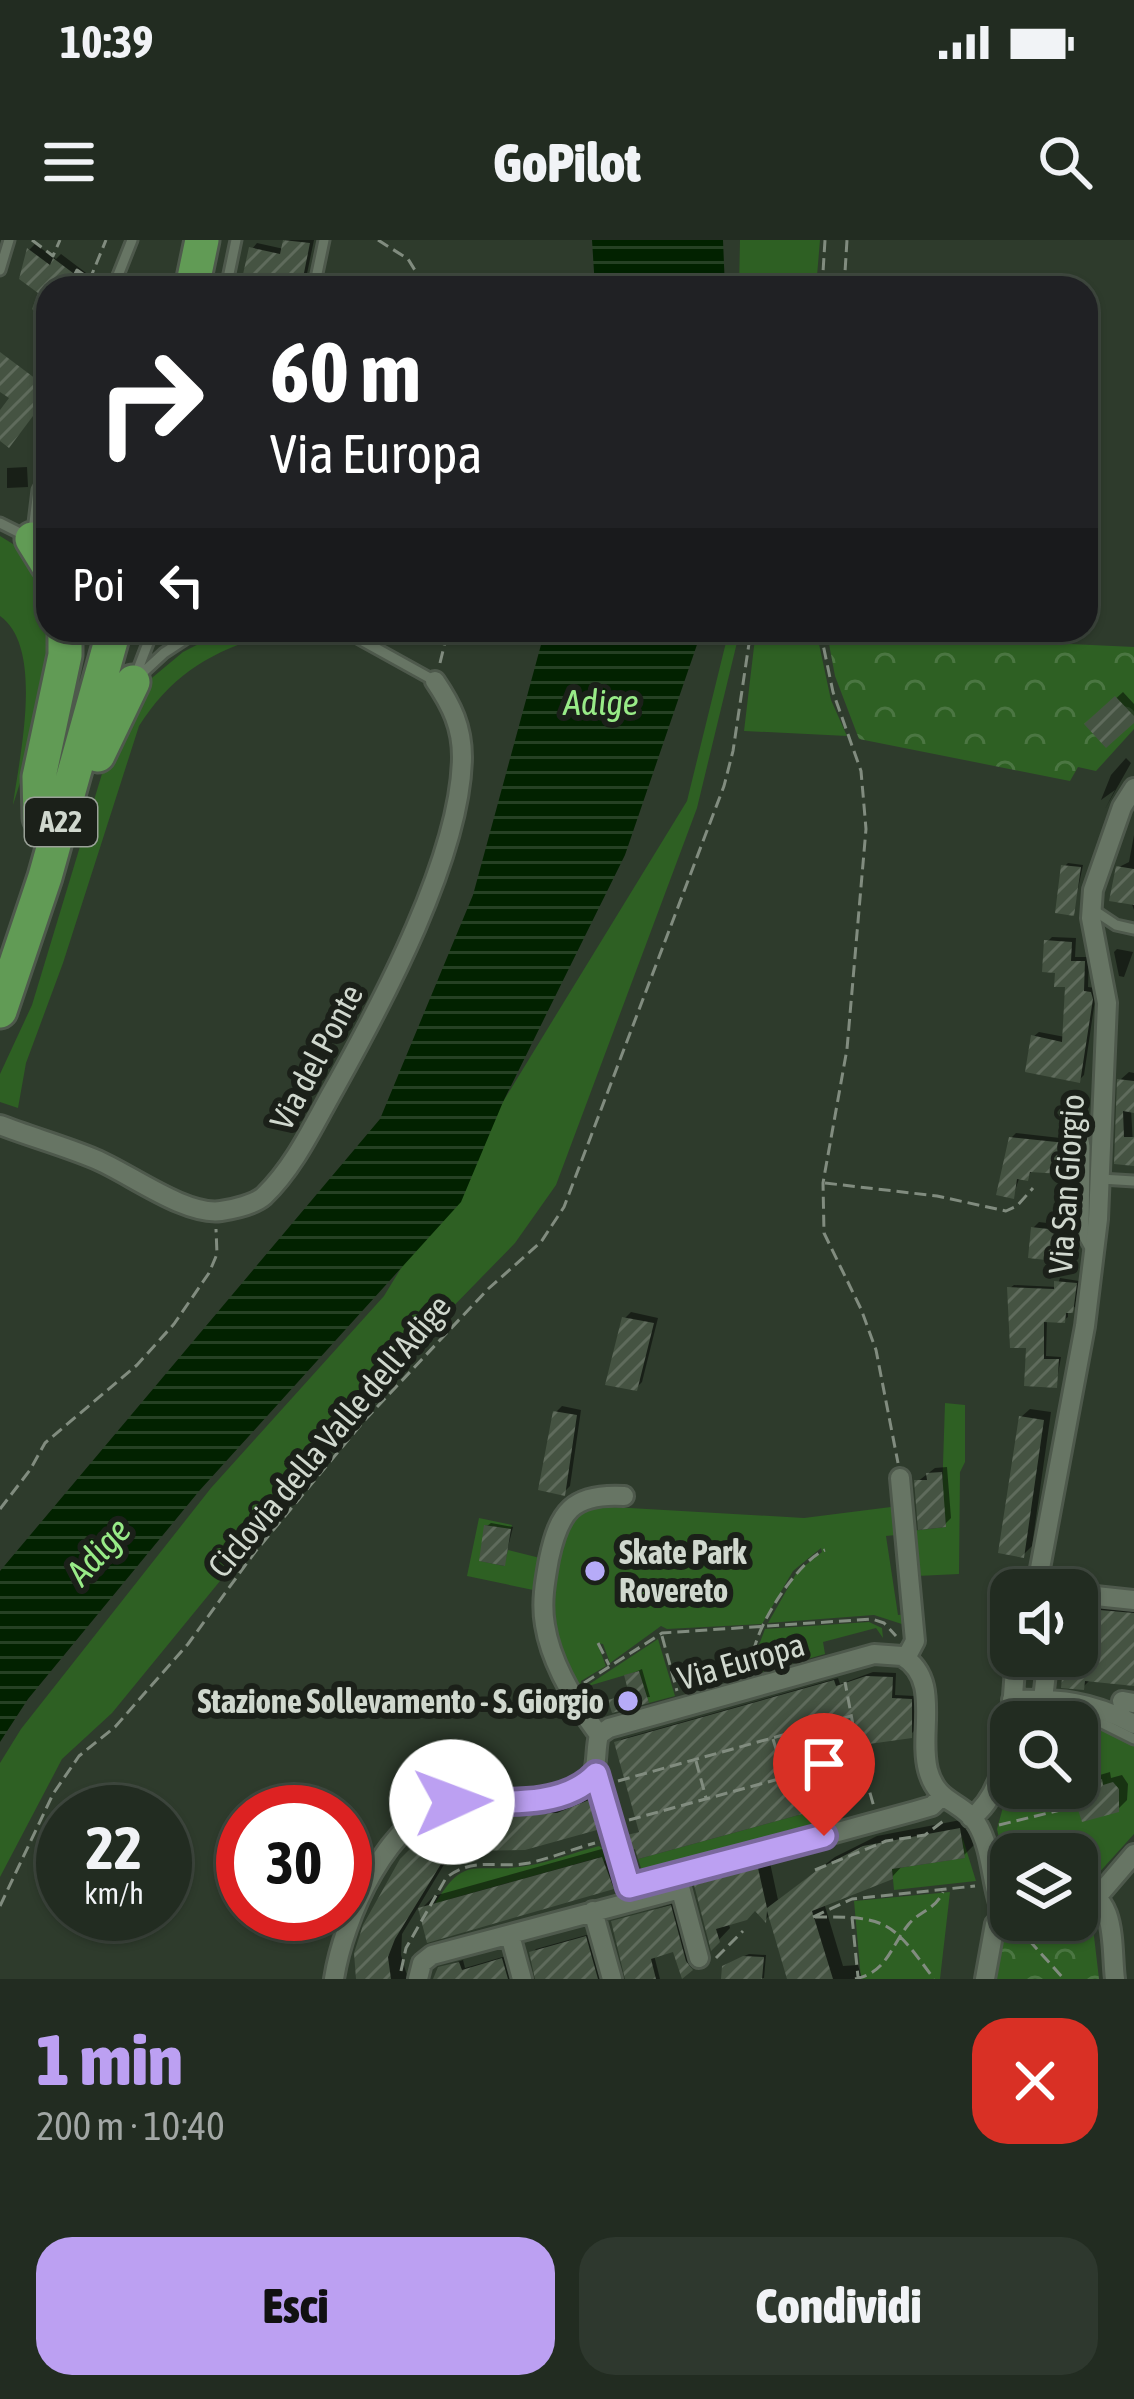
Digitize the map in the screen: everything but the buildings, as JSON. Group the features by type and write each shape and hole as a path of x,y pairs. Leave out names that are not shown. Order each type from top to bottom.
{"highway":[{"path":"174,276 181,240"},
{"path":"194,276 202,240"},
{"path":"40,818 39,776 63,642"},
{"name":"A22","path":"0,945 90,642"},
{"name":"A22","path":"0,1011 45,877 111,642"},
{"path":"45,877 77,824 98,754 133,682"}],"street":[{"name":"Via del Ponte","path":"216,1212 261,1199 292,1163 380,1006 436,876 452,823 462,763 453,709 435,681"},
{"name":"Via San Giorgio","path":"1040,1569 1074,1391 1101,1179 1107,1003 1092,909 1100,861 1134,788"},
{"path":"5,1127 97,1160 185,1204 216,1212"},
{"path":"900,1478 915,1641 902,1650 925,1684 927,1766 941,1797 978,1826 990,1861"},
{"path":"624,1496 592,1498 558,1519 544,1584 545,1628 581,1712 599,1736 597,1780 631,1894"},
{"path":"1098,1596 1134,1600"},
{"name":"Via Europa","path":"599,1736 609,1728 902,1650"},
{"path":"1014,1677 1012,1700 1083,1699 1134,1724"},
{"path":"1043,1699 1046,1677"},
{"path":"334,1979 340,1945 361,1894 415,1821 452,1802 540,1799 567,1794 597,1780"},
{"path":"420,1971 432,1955 593,1911 631,1894 932,1806 941,1797"},
{"path":"971,1818 983,1810 990,1797"},
{"path":"1114,1979 1106,1906 1098,1896 1134,1855"},
{"path":"682,1879 706,1959"},
{"path":"593,1911 612,1979"},
{"path":"510,1935 522,1979"},
{"path":"985,1979 990,1941"}],"lane":[{"path":"0,270 9,240"},
{"path":"118,276 133,240"},
{"path":"228,276 236,240"},
{"path":"316,276 324,240"},
{"path":"0,523 36,549"},
{"path":"133,682 149,642"},
{"path":"133,682 181,642"},
{"path":"365,642 435,681"},
{"path":"1092,909 1116,925 1134,929"},
{"path":"1081,1125 1084,1238 1094,1252"},
{"path":"1101,1179 1134,1181"},
{"path":"1098,1721 1134,1739"}],"path":[{"path":"32,240 53,256 60,240"},
{"path":"91,276 106,240"},
{"path":"378,240 408,259 419,276"},
{"path":"823,276 825,240"},
{"path":"845,276 848,240"},
{"path":"75,274 77,270 86,276"},
{"path":"435,681 445,642"},
{"name":"Ciclovia della Valle dell'Adige","path":"0,1906 53,1793 79,1756 115,1727 188,1644 255,1552 363,1423 488,1288 541,1242 564,1207 724,786 734,751 749,642"},
{"path":"823,642 833,692 861,771 866,829 847,1048 823,1183 824,1233 875,1350 900,1478"},
{"path":"823,1183 937,1196 1006,1211 1033,1188"},
{"path":"0,1509 45,1443 124,1377 174,1324 217,1254 216,1212"},
{"path":"755,1677 750,1660 764,1627 795,1571 825,1550"},
{"path":"581,1712 584,1683 662,1633 872,1618 884,1623 902,1650"},
{"path":"662,1633 679,1698"},
{"path":"598,1643 610,1666"},
{"path":"844,1682 876,1814"},
{"path":"597,1780 695,1760 853,1715"},
{"path":"772,1738 784,1777"},
{"path":"402,1979 406,1948 446,1878 455,1871 474,1864 526,1863 706,1798 860,1756"},
{"path":"695,1760 706,1798"},
{"path":"999,1825 1065,1809"},
{"path":"815,1870 886,1841 926,1835 948,1818"},
{"path":"934,1979 898,1930 852,1916 813,1917 852,1899 982,1886"},
{"path":"852,1916 857,1979 884,1965 906,1927 938,1903 943,1892"},
{"path":"706,1959 743,1931"},
{"path":"1031,1941 1064,1979"}],"green space":[{"path":"740,240 820,240 817,276 739,276"},
{"path":"0,536 36,566 36,642 55,642 44,707 13,805 26,705 25,677 14,631 0,616"},
{"path":"203,642 248,642 213,656 180,678 139,726 26,1063 18,1108 0,1102 0,1074 32,1005 111,744 141,687"},
{"path":"726,642 737,642 697,808 556,1185 515,1243 400,1361 112,1713 62,1759 48,1785 36,1785 36,1808 0,1877 0,1763 21,1729 211,1488 384,1296 687,801"},
{"path":"755,642 819,642 831,700 847,736 744,731"},
{"path":"829,642 1134,647 1134,729 1096,771 1078,767 1070,781 859,739 835,676"},
{"path":"945,1403 965,1405 959,1574 917,1576 911,1531 946,1527 942,1495"},
{"path":"595,1506 804,1518 891,1507 896,1535 886,1536 898,1615 907,1614 908,1626 874,1615 768,1623 797,1572 821,1548 793,1571 762,1624 661,1626 610,1663 603,1644 597,1643 606,1666 581,1681 578,1698 551,1629 550,1582 568,1515"},
{"path":"479,1518 512,1525 511,1529 485,1525 480,1561 504,1566 508,1550 544,1559 538,1591 467,1576"},
{"path":"869,1622 882,1628 883,1638 876,1628 823,1642 825,1654 758,1673 754,1658 765,1629"},
{"path":"658,1639 675,1696 649,1703 639,1671 585,1687"},
{"path":"1098,1717 1134,1734 1134,1834 1098,1874 1098,1833 998,1833 1002,1809 1098,1809"},
{"path":"828,1807 832,1823 643,1874 638,1859"},
{"path":"962,1836 976,1881 894,1890 892,1869 964,1858"},
{"path":"599,1846 614,1858 603,1861 601,1857 443,1901 437,1911 432,1909 462,1872 535,1864"},
{"path":"950,1892 940,1979 861,1979 854,1901"},
{"path":"1001,1941 1095,1941 1099,1979 993,1979"}],"water":[{"path":"592,240 723,240 724,276 594,276"},
{"name":"Adige","path":"542,642 698,642 625,855 503,1102 461,1202 200,1490 28,1699 0,1742 0,1571 380,1119 473,895"}],"place":[{"name":"Skate Park Rovereto","path":"595,1571"},
{"name":"Stazione Sollevamento - S. Giorgio","path":"628,1701"}],"route":[{"path":"452,1802 567,1794 583,1788 596,1774 629,1887 824,1836"}]}
